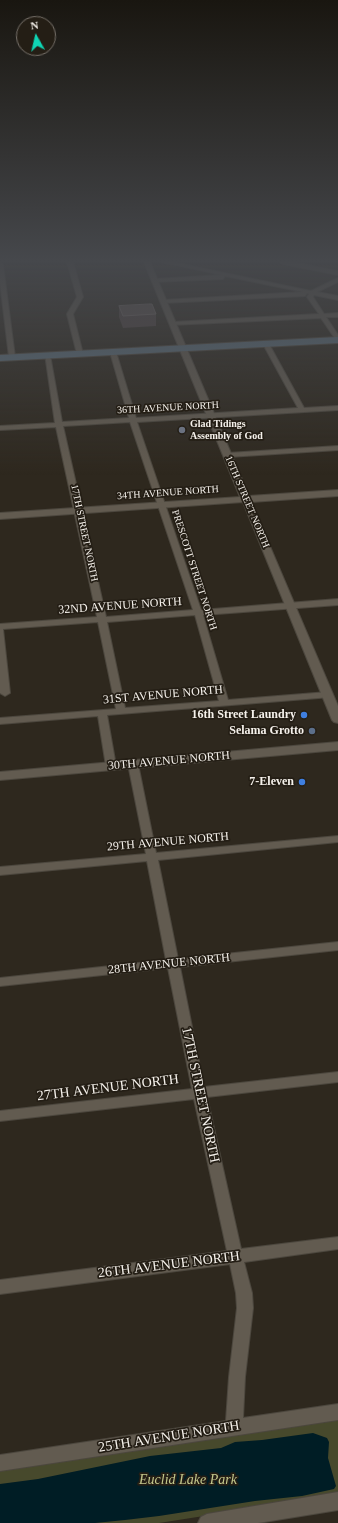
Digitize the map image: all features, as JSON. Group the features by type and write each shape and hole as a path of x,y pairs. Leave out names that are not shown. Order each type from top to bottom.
{"main road":[{"path":"0,358 338,340"}],"street":[{"path":"8,333 12,357"},
{"path":"75,333 80,354"},
{"name":"16TH STREET NORTH","path":"177,333 338,720"},
{"path":"266,344 302,410"},
{"name":"PRESCOTT STREET NORTH","path":"113,352 198,612 224,703"},
{"name":"17TH STREET NORTH","path":"46,355 59,424 103,620 121,712"},
{"name":"36TH AVENUE NORTH","path":"0,428 338,408"},
{"path":"228,456 338,448"},
{"name":"34TH AVENUE NORTH","path":"0,516 338,493"},
{"name":"32ND AVENUE NORTH","path":"0,627 338,602"},
{"path":"0,631 5,693"},
{"name":"31ST AVENUE NORTH","path":"0,721 328,695"},
{"path":"102,713 111,766"},
{"name":"30TH AVENUE NORTH","path":"0,776 338,746"},
{"name":"17TH STREET NORTH","path":"133,764 199,1093 244,1293 245,1308 237,1377 234,1427"},
{"name":"29TH AVENUE NORTH","path":"0,871 338,839"},
{"name":"28TH AVENUE NORTH","path":"0,982 338,946"},
{"name":"27TH AVENUE NORTH","path":"0,1116 338,1077"},
{"name":"26TH AVENUE NORTH","path":"0,1287 338,1243"},
{"name":"25TH AVENUE NORTH","path":"0,1463 338,1412"},
{"path":"217,1522 338,1501"}],"green space":[{"name":"Euclid Lake Park","path":"338,1419 338,1495 159,1523 0,1523 0,1470"}],"water":[{"name":"Euclid Lake Park","path":"313,1433 327,1438 329,1442 328,1458 336,1486 334,1489 302,1496 255,1501 125,1520 95,1523 0,1523 0,1484 38,1479 150,1456 221,1448 235,1442"}],"place":[{"name":"Glad Tidings Assembly of God","path":"182,430"},
{"name":"16th Street Laundry","path":"304,715"},
{"name":"Selama Grotto","path":"312,731"},
{"name":"7-Eleven","path":"302,782"}]}
